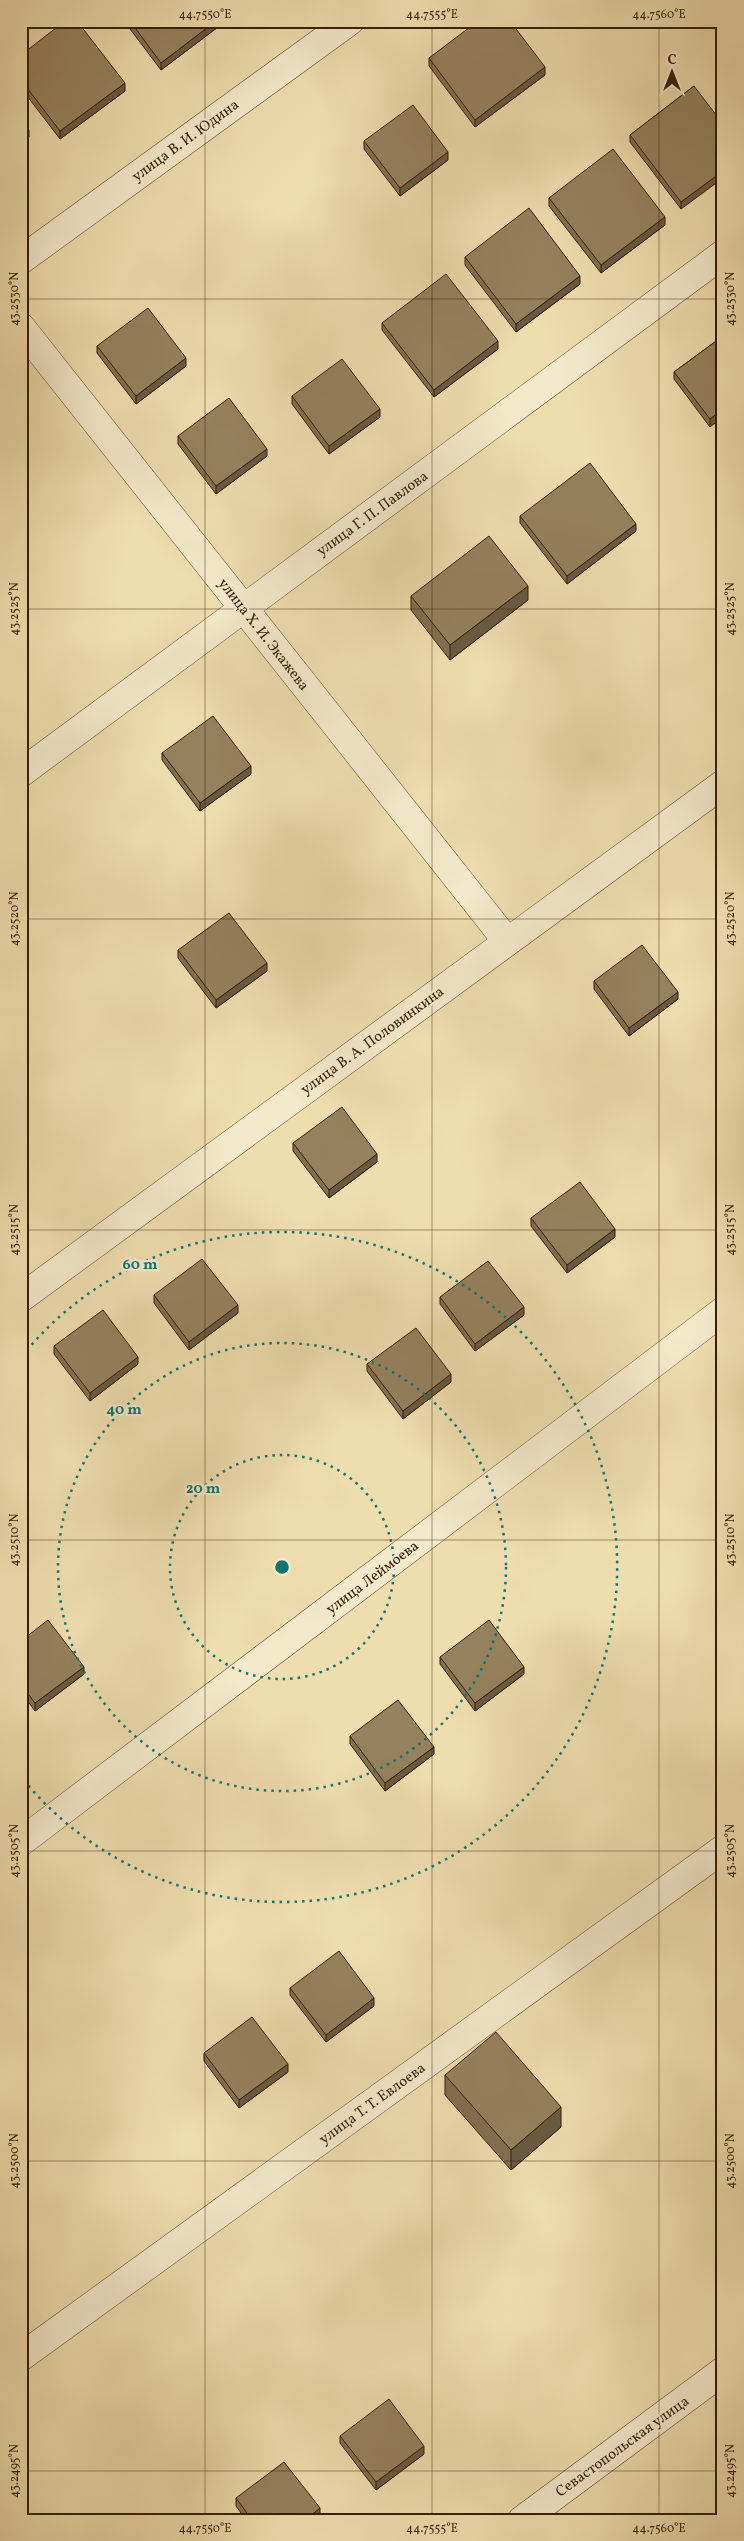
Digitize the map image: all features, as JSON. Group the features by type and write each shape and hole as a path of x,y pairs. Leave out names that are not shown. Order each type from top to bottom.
{"street":[{"name":"улица В. И. Юдина","path":"21,260 350,21"},
{"name":"улица Г. П. Павлова","path":"21,773 723,254"},
{"name":"улица Х. И. Экажева","path":"21,327 507,940"},
{"name":"улица В. А. Половинкина","path":"21,1298 507,940 723,784"},
{"name":"улица Леймоева","path":"21,1842 723,1311"},
{"name":"улица Т. Т. Евлоева","path":"21,2357 723,1849"},
{"name":"Севастопольская улица","path":"522,2520 723,2371"}],"building":[{"path":"65,21 77,21 125,83 60,131 21,80 21,55"},
{"path":"130,21 216,21 161,63"},
{"path":"478,21 510,21 545,67 475,120 429,58"},
{"path":"694,86 723,124 723,171 681,202 630,135"},
{"path":"413,105 448,152 400,188 364,141"},
{"path":"21,120 29,130 21,135"},
{"path":"613,149 665,217 601,265 549,198"},
{"path":"529,208 580,276 516,324 465,257"},
{"path":"446,274 498,341 434,390 382,323"},
{"path":"148,308 186,358 136,396 97,346"},
{"path":"723,336 723,409 710,419 674,372"},
{"path":"342,359 380,409 329,446 292,396"},
{"path":"229,398 267,449 216,486 178,436"},
{"path":"590,463 636,524 567,576 520,516"},
{"path":"489,536 528,586 450,645 411,596"},
{"path":"213,716 251,766 200,803 162,753"},
{"path":"229,913 267,963 216,1000 178,950"},
{"path":"642,945 678,992 629,1028 594,981"},
{"path":"342,1107 377,1154 329,1190 293,1143"},
{"path":"580,1182 615,1229 567,1265 531,1218"},
{"path":"202,1259 238,1305 189,1342 154,1295"},
{"path":"488,1261 524,1307 475,1344 440,1297"},
{"path":"103,1310 138,1357 90,1393 54,1346"},
{"path":"416,1328 451,1374 403,1411 367,1364"},
{"path":"48,1620 84,1667 35,1703 21,1685 21,1641"},
{"path":"489,1620 524,1667 475,1703 440,1657"},
{"path":"398,1700 434,1747 385,1783 350,1736"},
{"path":"339,1951 374,1998 326,2035 290,1988"},
{"path":"252,2017 288,2064 239,2100 204,2053"},
{"path":"496,2032 561,2107 511,2150 445,2075"},
{"path":"389,2399 424,2446 376,2482 340,2436"},
{"path":"284,2462 320,2508 305,2520 252,2520 236,2498"}]}
